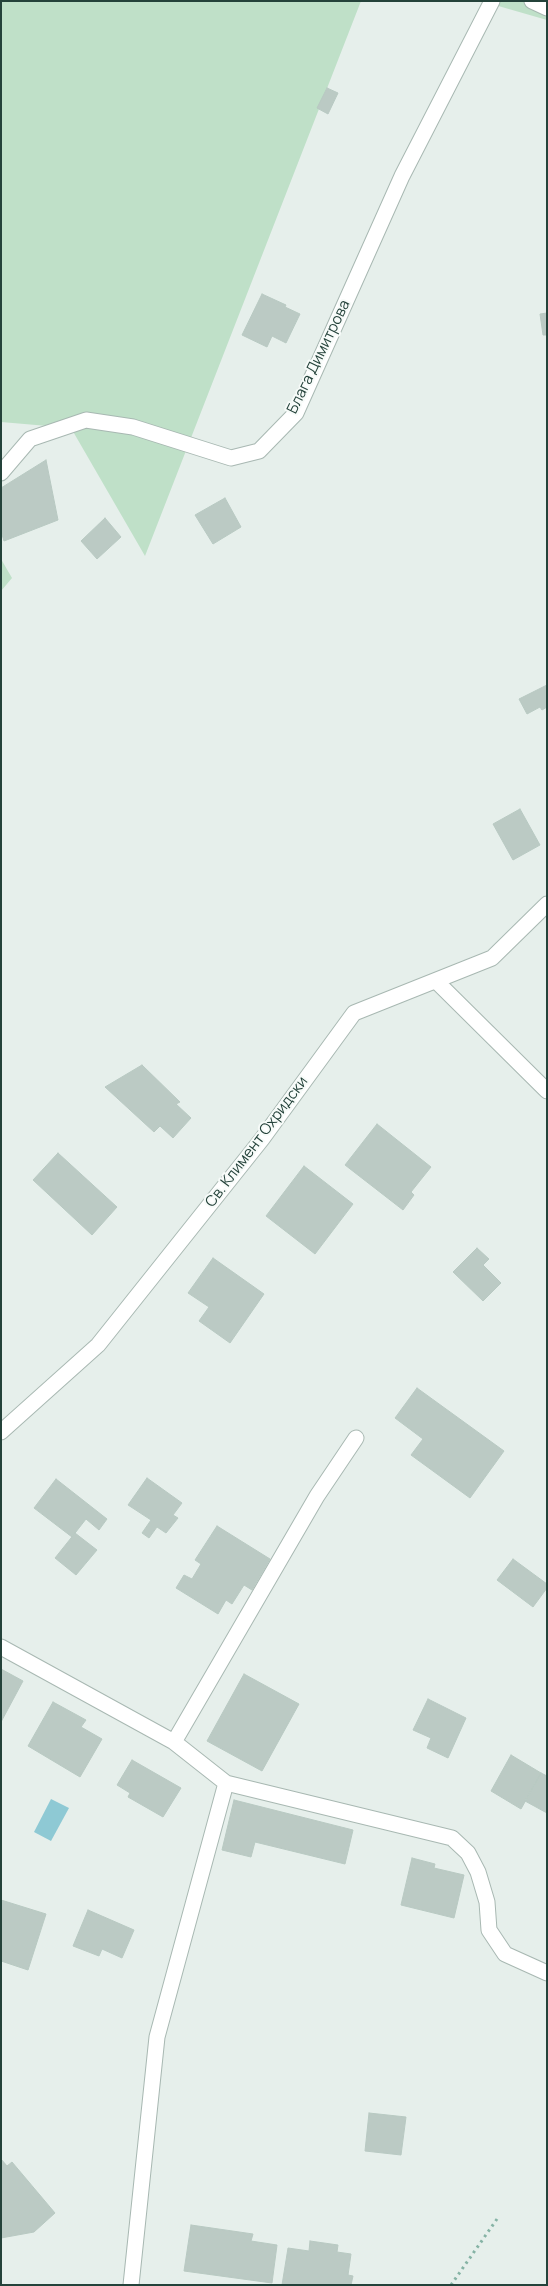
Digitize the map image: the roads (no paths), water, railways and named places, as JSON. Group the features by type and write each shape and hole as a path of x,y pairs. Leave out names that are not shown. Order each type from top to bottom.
{"street":[{"name":"Блага Димитрова","path":"1,474 30,438 86,420 133,427 231,458 260,451 296,413 402,176 492,1"},
{"path":"532,1 547,8"},
{"name":"Св. Климент Охридски","path":"1,1432 98,1345 262,1139 354,1013 492,958 547,904"},
{"path":"436,981 547,1091"},
{"path":"174,1742 317,1496 356,1438"},
{"path":"1,1647 174,1742 226,1783 452,1838 468,1853 478,1872 487,1902 489,1930 504,1954 547,1973"},
{"path":"131,2285 157,2037 226,1783"}],"water":[{"path":"51,1799 69,1808 51,1841 34,1832"}]}
